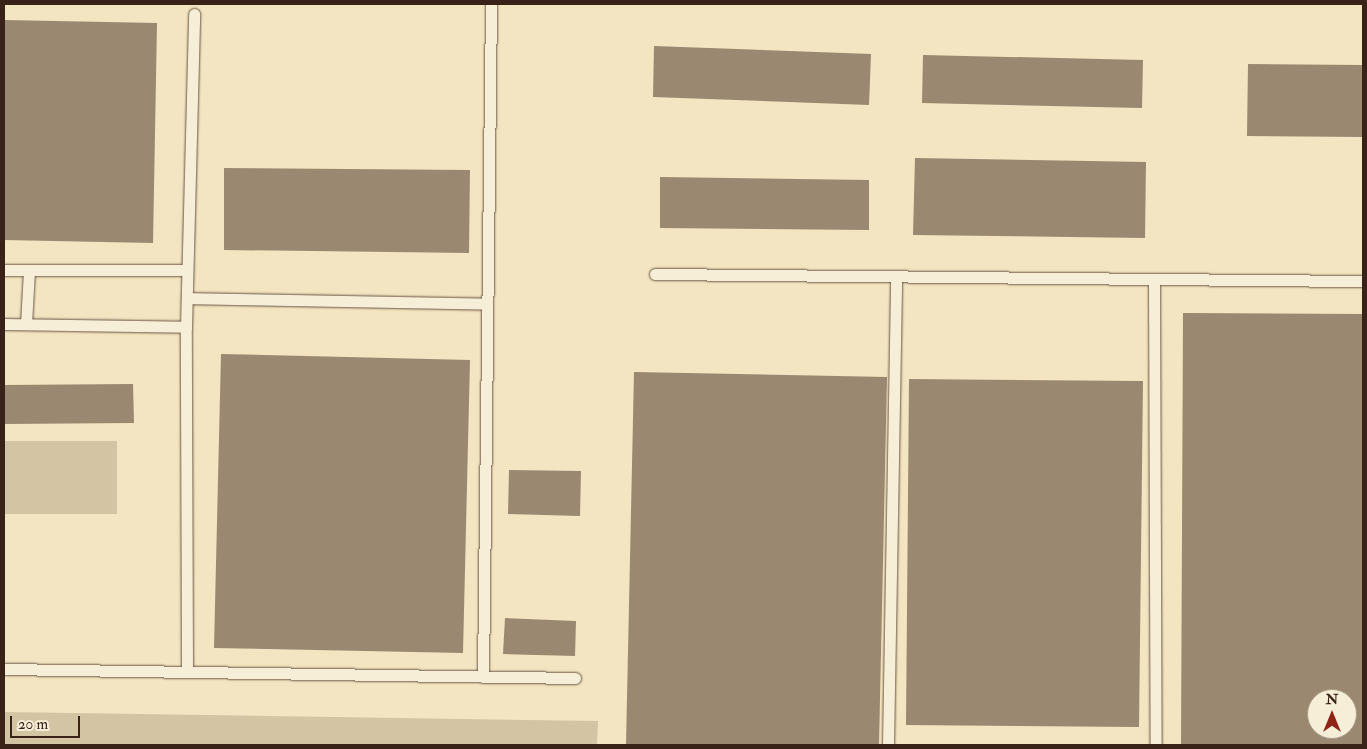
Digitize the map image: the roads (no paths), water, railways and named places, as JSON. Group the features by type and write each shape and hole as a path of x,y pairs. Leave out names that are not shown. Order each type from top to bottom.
{"lane":[{"path":"482,677 490,4"},
{"path":"188,671 186,327 194,14"},
{"path":"4,270 188,270"},
{"path":"26,324 30,270"},
{"path":"655,274 1363,280"},
{"path":"888,745 896,276"},
{"path":"1154,278 1156,745"},
{"path":"187,298 487,304"},
{"path":"4,324 186,327"},
{"path":"4,669 575,678"}]}
